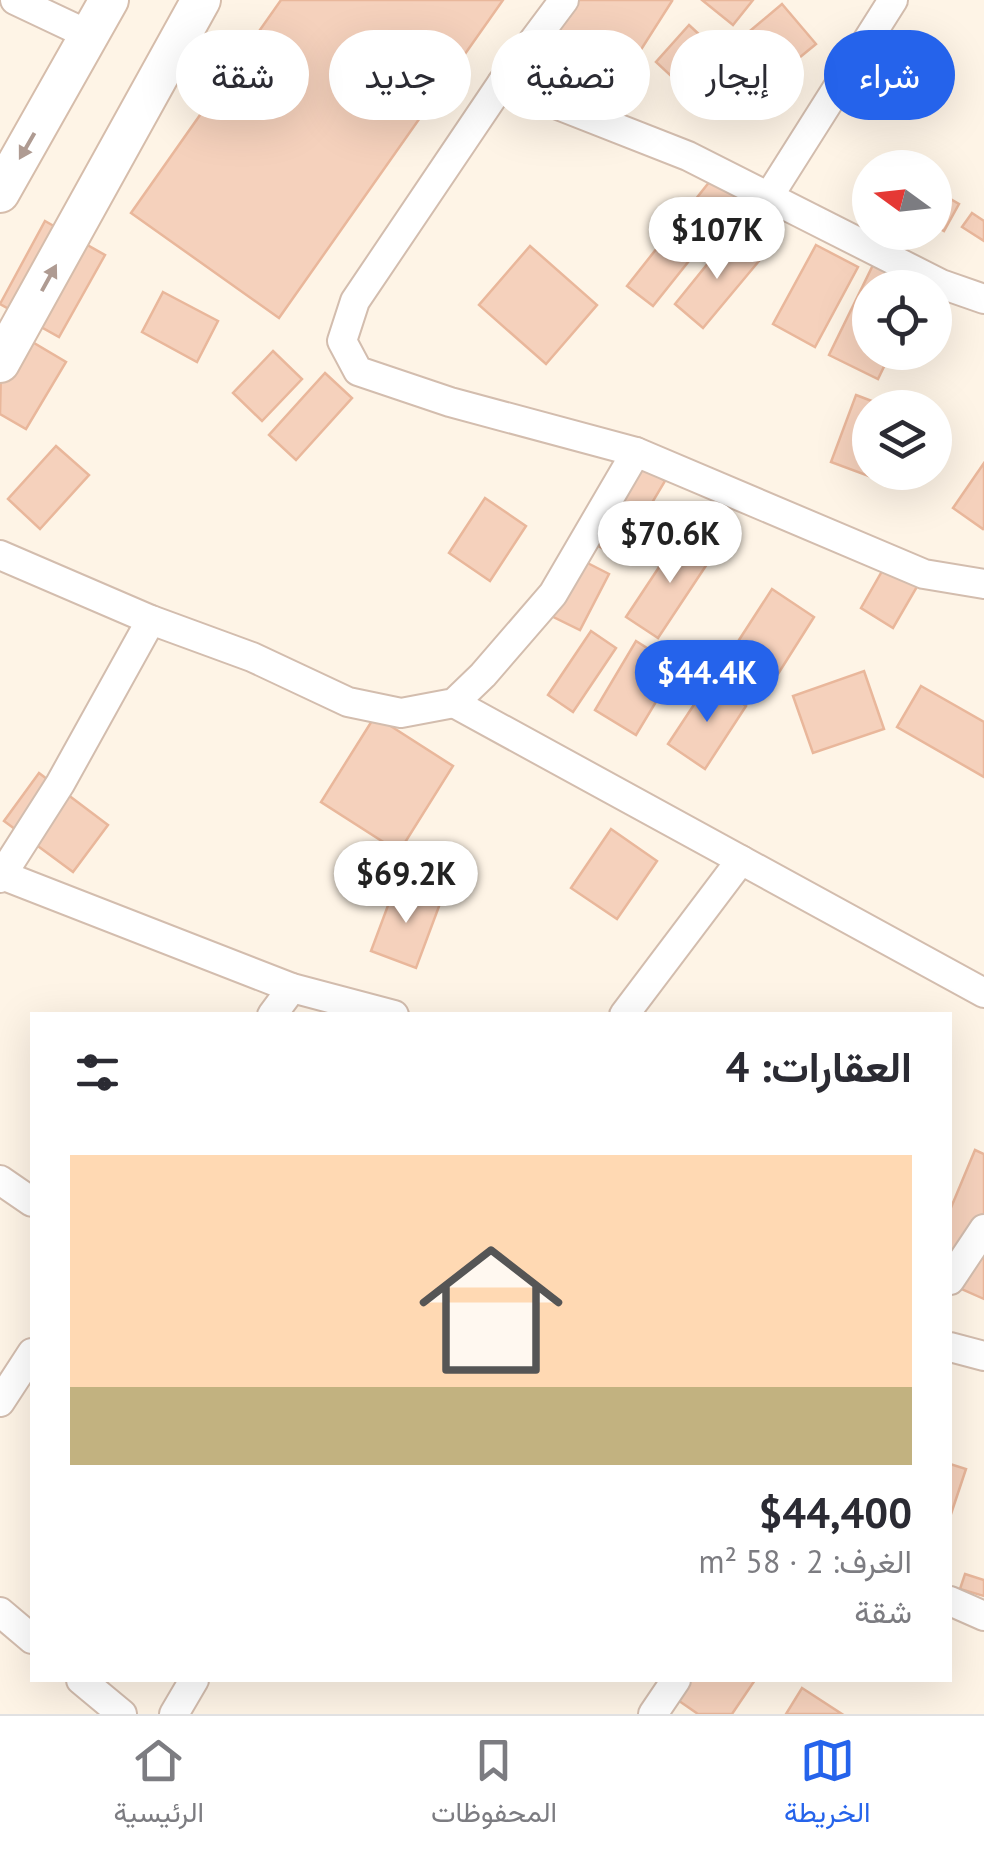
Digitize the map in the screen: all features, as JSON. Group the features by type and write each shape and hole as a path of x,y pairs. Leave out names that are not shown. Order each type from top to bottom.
{"street":[{"path":"15,0 90,35"},
{"path":"0,193 110,0"},
{"path":"0,363 200,0"},
{"path":"541,30 564,0"},
{"path":"769,196 893,0"},
{"path":"491,98 355,301 342,341 358,371 450,402 636,452 924,574 984,584"},
{"path":"598,120 688,156 940,284 984,300"},
{"path":"0,555 152,620 252,657 348,702 401,712 454,703 553,594 636,452"},
{"path":"152,620 60,784 1,876 292,988 383,1012"},
{"path":"454,703 984,993"},
{"path":"626,1012 742,860"},
{"path":"274,1012 292,988"},
{"path":"0,1180 30,1201"},
{"path":"952,1277 984,1229"},
{"path":"952,1348 984,1356"},
{"path":"0,1402 30,1356"},
{"path":"952,1603 984,1616"},
{"path":"0,1612 30,1637"},
{"path":"83,1682 122,1714"},
{"path":"174,1714 193,1682"},
{"path":"653,1714 675,1682"}],"building":[{"path":"281,0 503,0 471,45 471,30 329,30 329,120 418,120 279,318 131,213 196,120 309,120 309,30 260,30"},
{"path":"562,0 672,1 650,36 650,30 542,30"},
{"path":"702,0 753,0 733,25"},
{"path":"782,4 816,44 804,54 804,30 751,30"},
{"path":"670,46 670,75 656,62"},
{"path":"714,176 740,197 653,306 627,286"},
{"path":"972,213 984,221 984,241 962,227"},
{"path":"45,221 105,255 59,337 0,304"},
{"path":"730,236 759,261 703,328 675,304"},
{"path":"816,245 858,267 852,270 852,278 815,347 773,324"},
{"path":"530,246 597,305 546,364 479,305"},
{"path":"163,292 218,321 197,362 142,332"},
{"path":"852,308 852,366 829,355"},
{"path":"2,324 66,362 26,429 0,414"},
{"path":"273,351 302,379 262,421 233,393"},
{"path":"860,370 882,370 878,379"},
{"path":"325,373 352,398 296,460 269,435"},
{"path":"852,406 852,470 831,462"},
{"path":"56,446 89,475 40,529 8,499"},
{"path":"633,461 665,481 634,533 602,514"},
{"path":"984,463 984,528 983,529 953,508"},
{"path":"485,498 526,526 490,581 449,553"},
{"path":"583,522 628,547 621,559 576,533"},
{"path":"681,534 713,555 658,638 626,617"},
{"path":"566,552 609,574 580,630 537,609"},
{"path":"885,566 918,585 893,628 861,608"},
{"path":"772,589 814,617 771,685 728,657"},
{"path":"591,631 616,648 573,712 548,695"},
{"path":"636,641 677,667 636,735 595,710"},
{"path":"864,671 884,729 813,753 793,696"},
{"path":"709,682 746,706 705,769 668,744"},
{"path":"921,686 984,722 984,777 897,727"},
{"path":"375,716 453,766 399,852 321,802"},
{"path":"39,773 108,825 73,872 4,821"},
{"path":"611,829 657,861 617,919 571,888"},
{"path":"396,884 441,901 416,968 371,951"},
{"path":"975,1150 984,1154 984,1299 952,1285 952,1205"},
{"path":"952,1465 966,1469 952,1511"},
{"path":"965,1574 984,1580 984,1596 960,1589"},
{"path":"754,1682 732,1714 698,1714 656,1685"},
{"path":"802,1688 842,1714 786,1714"}]}
